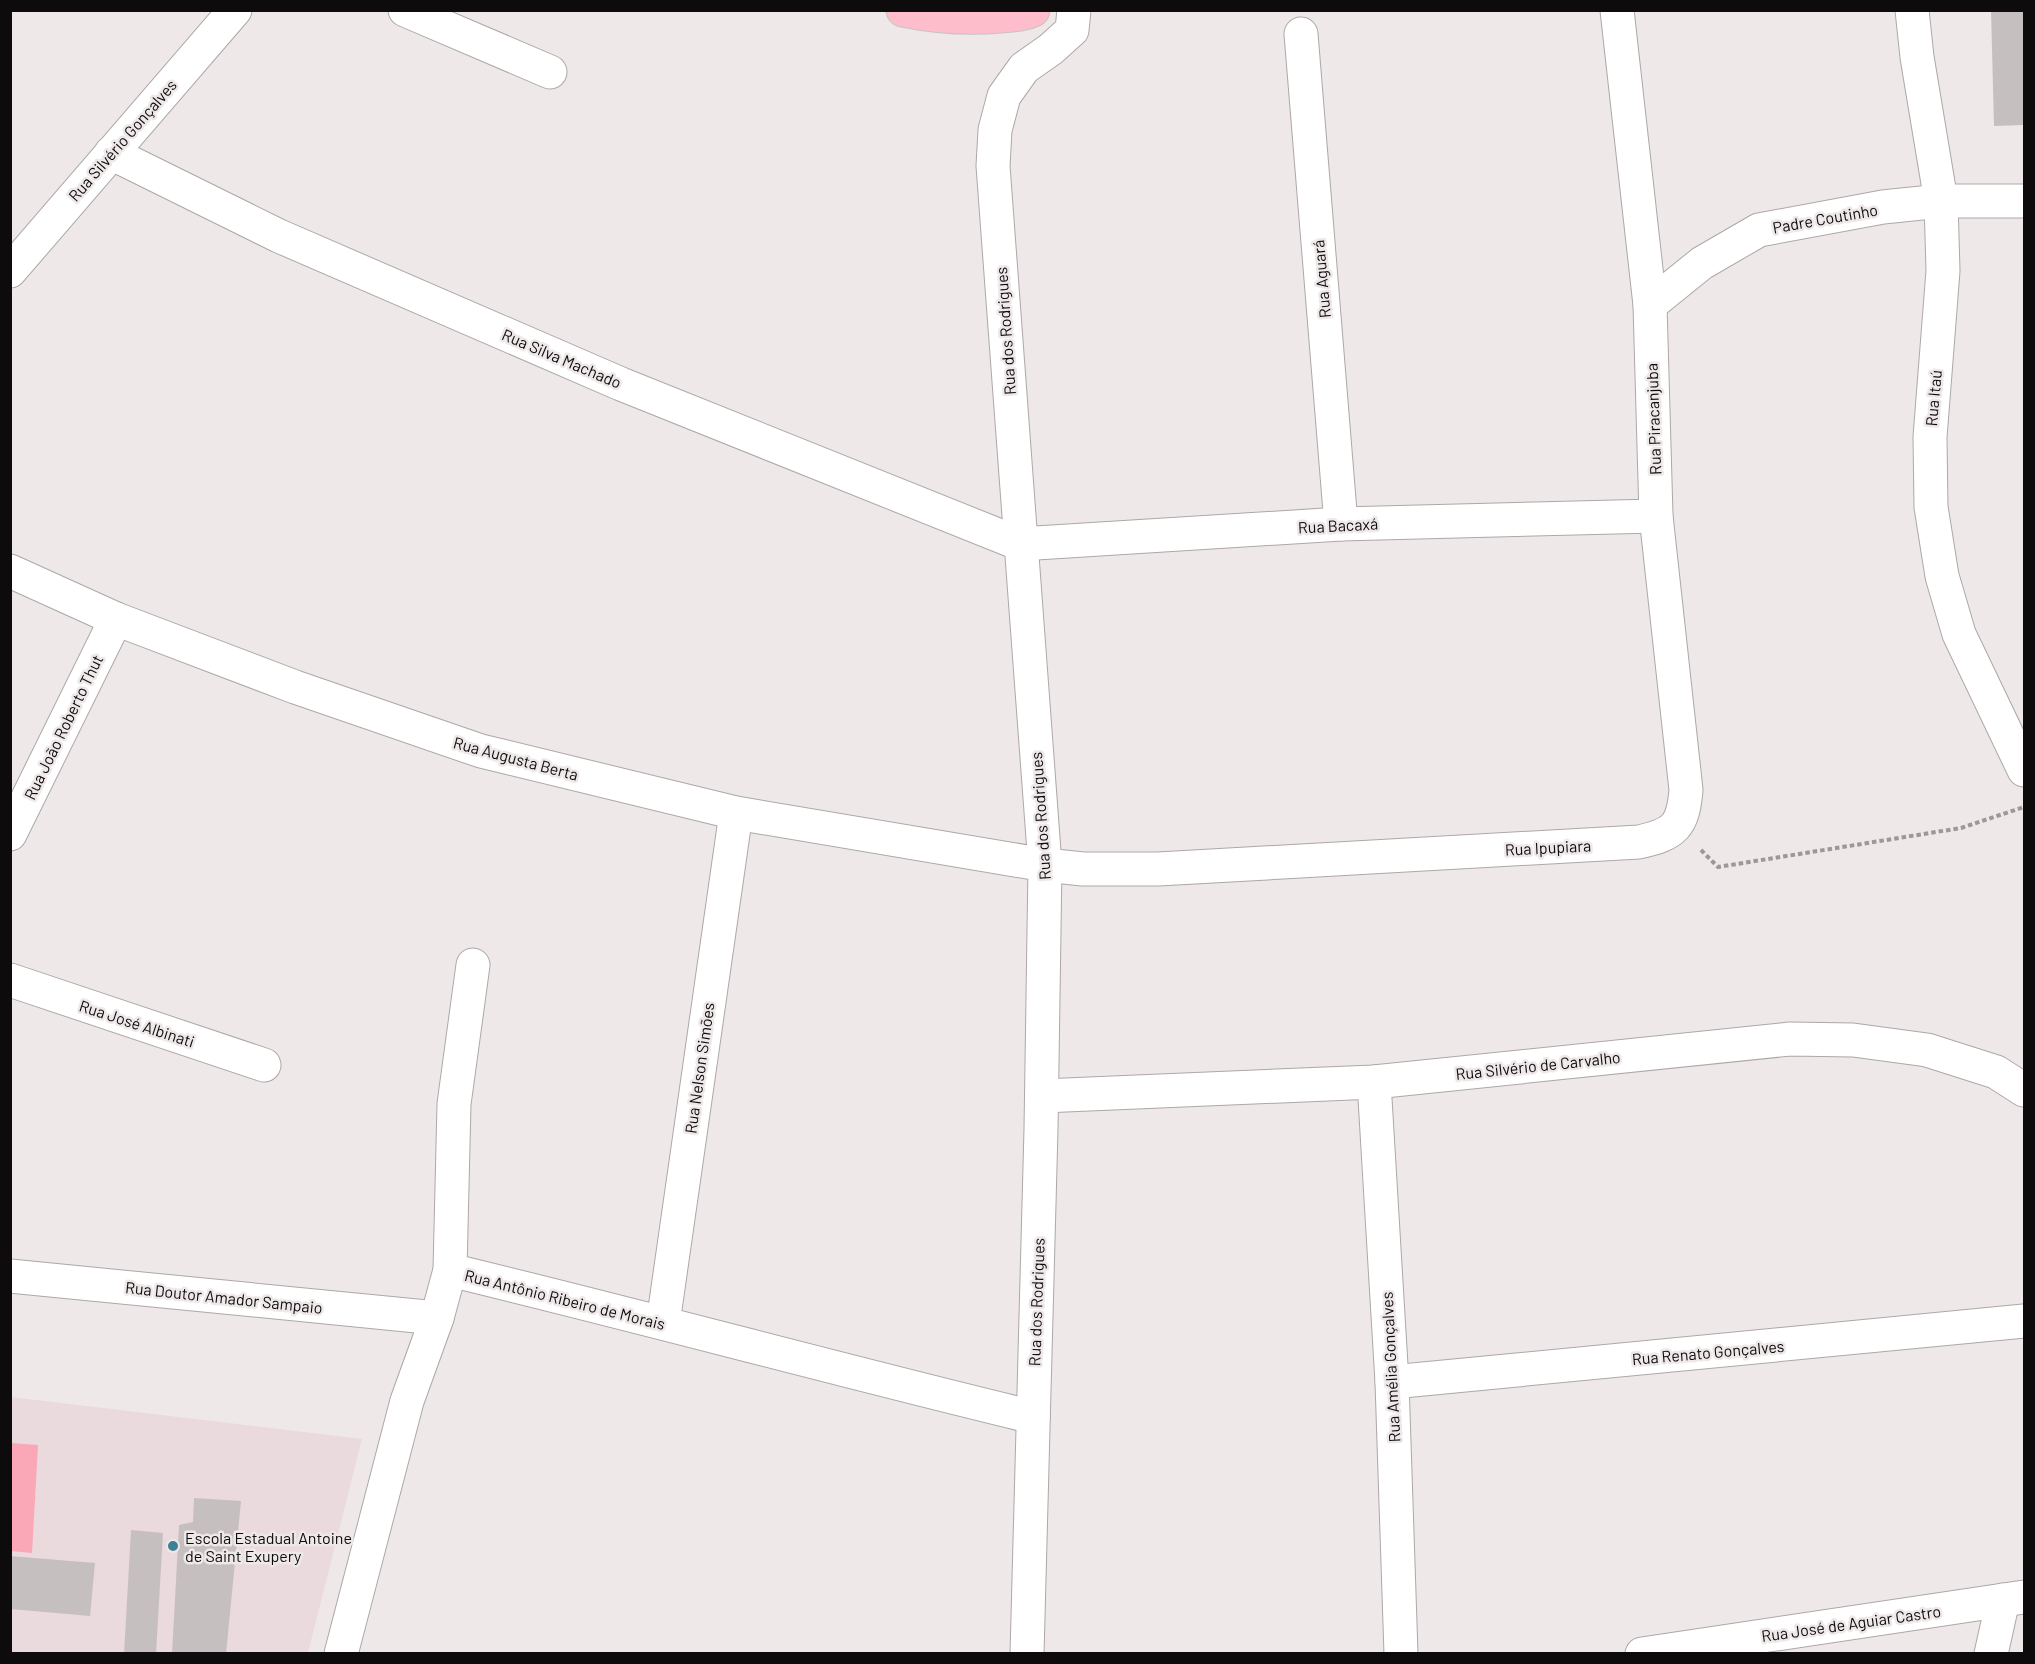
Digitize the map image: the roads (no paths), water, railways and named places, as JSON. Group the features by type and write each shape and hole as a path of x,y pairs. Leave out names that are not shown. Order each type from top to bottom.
{"main road":[{"path":"903,10 939,17 981,18 1028,12"}],"street":[{"name":"Rua Silvério Gonçalves","path":"10,271 235,10"},
{"path":"405,10 550,72"},
{"name":"Rua dos Rodrigues","path":"1027,1653 1042,1096 1045,866 993,166 995,130 1004,96 1024,68 1051,49 1072,30 1074,10"},
{"name":"Rua Piracanjuba","path":"1617,10 1650,305 1656,516 1686,790 1684,810 1676,827"},
{"name":"Rua Itaú","path":"1912,10 1917,57 1941,201 1943,271 1930,437 1931,507 1942,576 1959,634 2025,770"},
{"name":"Rua Aguará","path":"1301,34 1341,524"},
{"name":"Rua Silva Machado","path":"111,153 279,236 610,379 1020,544"},
{"name":"Padre Coutinho","path":"1650,305 1702,263 1759,230 1883,207 1941,201 2025,201"},
{"name":"Rua Bacaxá","path":"1020,544 1341,524 1656,516"},
{"name":"Rua Augusta Berta","path":"10,571 116,619 295,687 481,751 736,813 1045,866"},
{"name":"Rua João Roberto Thut","path":"10,834 116,619"},
{"name":"Rua Nelson Simões","path":"663,1323 736,813"},
{"name":"Rua Ipupiara","path":"1045,866 1083,869 1158,869 1639,842 1660,837 1676,827"},
{"path":"450,1270 454,1104 473,965"},
{"name":"Rua José Albinati","path":"10,980 264,1065"},
{"name":"Rua Silvério de Carvalho","path":"1042,1096 1374,1082 1790,1039 1853,1040 1927,1050 1996,1072 2025,1090"},
{"name":"Rua Amélia Gonçalves","path":"1374,1082 1392,1382 1401,1653"},
{"name":"Rua Antônio Ribeiro de Morais","path":"341,1653 407,1401 437,1318 450,1270 1033,1418"},
{"name":"Rua Doutor Amador Sampaio","path":"10,1276 437,1318"},
{"name":"Rua Renato Gonçalves","path":"1392,1382 2025,1322"},
{"path":"1991,1653 2014,1598"},
{"name":"Rua José de Aguiar Castro","path":"1642,1653 1707,1649 2014,1598"}],"place":[{"name":"Escola Estadual Antoine de Saint Exupery","path":"173,1546"}]}
